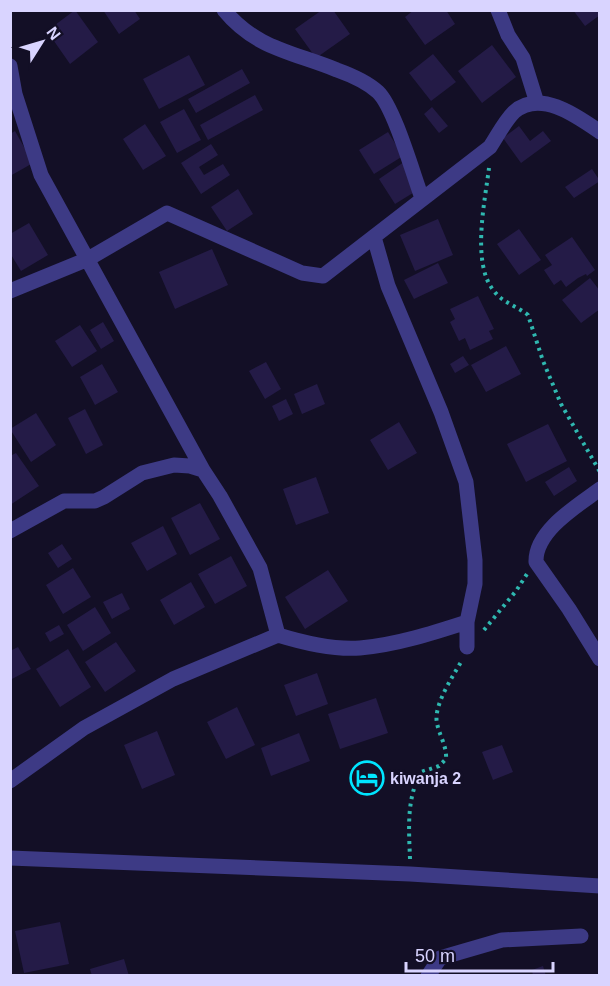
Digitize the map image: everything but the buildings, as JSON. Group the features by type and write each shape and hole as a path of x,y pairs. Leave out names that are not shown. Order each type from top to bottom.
{"street":[{"path":"224,10 252,38 280,51 354,76 378,92 388,105 422,198"},
{"path":"498,10 508,35 523,58 537,103"},
{"path":"10,66 15,94 41,175 202,470 220,496 260,568 278,635"},
{"path":"10,291 88,260 167,213 302,273 323,276 490,147 508,118 516,110 528,104 537,103 555,107 576,115 600,132"},
{"path":"374,237 388,286 441,412 466,482 475,560 475,584 467,622 467,647"},
{"path":"10,531 64,501 95,501 142,473 174,465 190,466 202,470"},
{"path":"600,489 557,521 538,545 536,562 600,659"},
{"path":"10,781 84,728 173,679 278,635 339,648 360,648 417,637 467,622"},
{"path":"10,858 597,883"},
{"path":"252,868 597,883"},
{"path":"428,975 440,958 502,940 581,936"}],"path":[{"path":"490,147 481,244 489,283 506,302 528,315 543,361 561,404 600,472"},
{"path":"410,874 411,796 421,772 438,766 446,759 446,750 436,715 446,686 460,663 463,652 496,615 536,562"}],"place":[{"name":"kiwanja 2","path":"367,778"}]}
